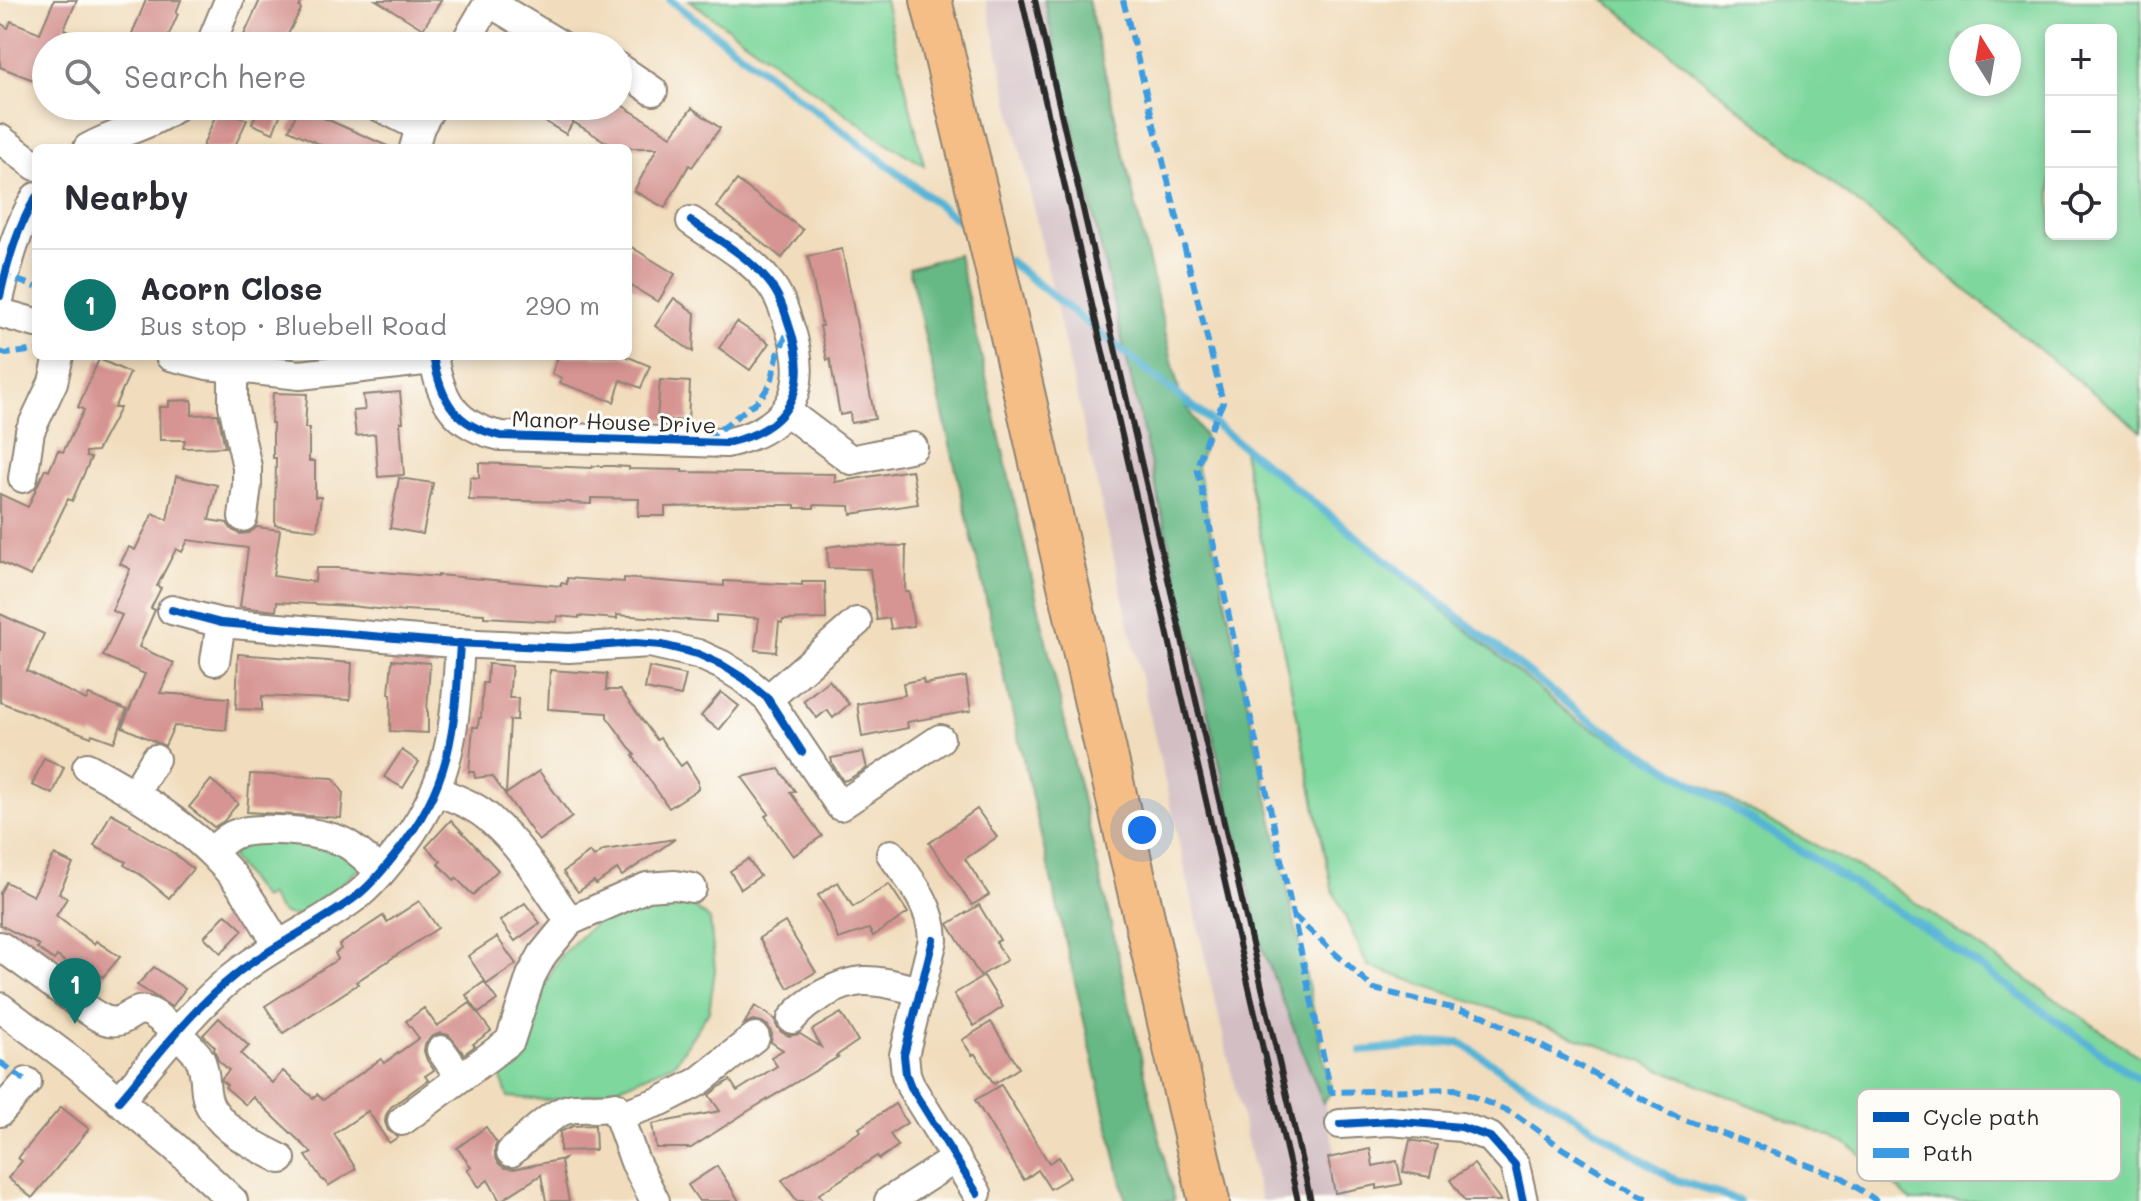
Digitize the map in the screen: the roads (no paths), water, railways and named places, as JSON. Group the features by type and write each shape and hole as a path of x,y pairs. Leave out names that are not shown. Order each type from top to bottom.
{"highway":[{"path":"931,0 993,257 1209,1201"}],"street":[{"path":"216,32 229,0"},
{"path":"471,32 489,1 539,32"},
{"path":"632,77 653,91"},
{"path":"96,144 155,120"},
{"path":"0,139 32,163"},
{"path":"0,296 12,249 32,203"},
{"path":"691,221 756,267 780,298 799,363 794,395 786,411 851,460 913,447"},
{"path":"0,313 32,322"},
{"path":"23,478 30,431 53,382 58,360"},
{"path":"186,360 300,375 417,360"},
{"name":"Manor House Drive","path":"433,360 438,383 455,412 482,432 501,436 726,443 758,434 786,411"},
{"path":"233,368 233,405 247,467 243,517"},
{"path":"172,610 221,623 460,643 554,648 635,643 662,645 698,654 743,678 768,699 840,806 940,739"},
{"path":"768,699 857,622"},
{"path":"215,661 221,623"},
{"path":"119,1101 176,1034 235,975 361,893 407,840 437,791 449,754 456,713 460,643"},
{"path":"135,793 155,759"},
{"path":"87,767 135,793 211,852 243,890 278,945"},
{"path":"437,791 474,807 493,821 570,921"},
{"path":"211,852 232,835 256,830 289,831 327,836 346,843 381,872"},
{"path":"891,854 917,887 933,924 933,940 904,1055 906,1074 977,1193"},
{"path":"402,1121 510,1041 531,976 543,954 570,921 647,887 675,885 692,888"},
{"path":"0,946 104,1020 118,1022 143,1009 154,1015 196,1053 203,1070 206,1099 214,1112 236,1133 281,1159"},
{"path":"792,1019 801,1008 819,996 861,981 920,991"},
{"path":"0,1007 77,1065 175,1147 233,1201"},
{"path":"511,1152 554,1116 568,1109 617,1111 661,1101 698,1082 755,1037"},
{"path":"441,1050 460,1077"},
{"path":"0,1112 27,1082"},
{"path":"617,1111 635,1162 655,1201"},
{"path":"1340,1124 1390,1121 1461,1127 1490,1137 1515,1165 1523,1201"},
{"path":"889,1201 955,1159"}],"waterway":[{"path":"670,0 974,233"},
{"path":"1009,261 1583,716 1928,930 2141,1081"},
{"path":"1362,1051 1459,1042 1671,1178 1739,1201"}],"railway":[{"path":"1022,0 1298,1201"},
{"path":"1035,0 1311,1201"}],"place":[{"name":"Acorn Close","path":"75,1024"}]}
